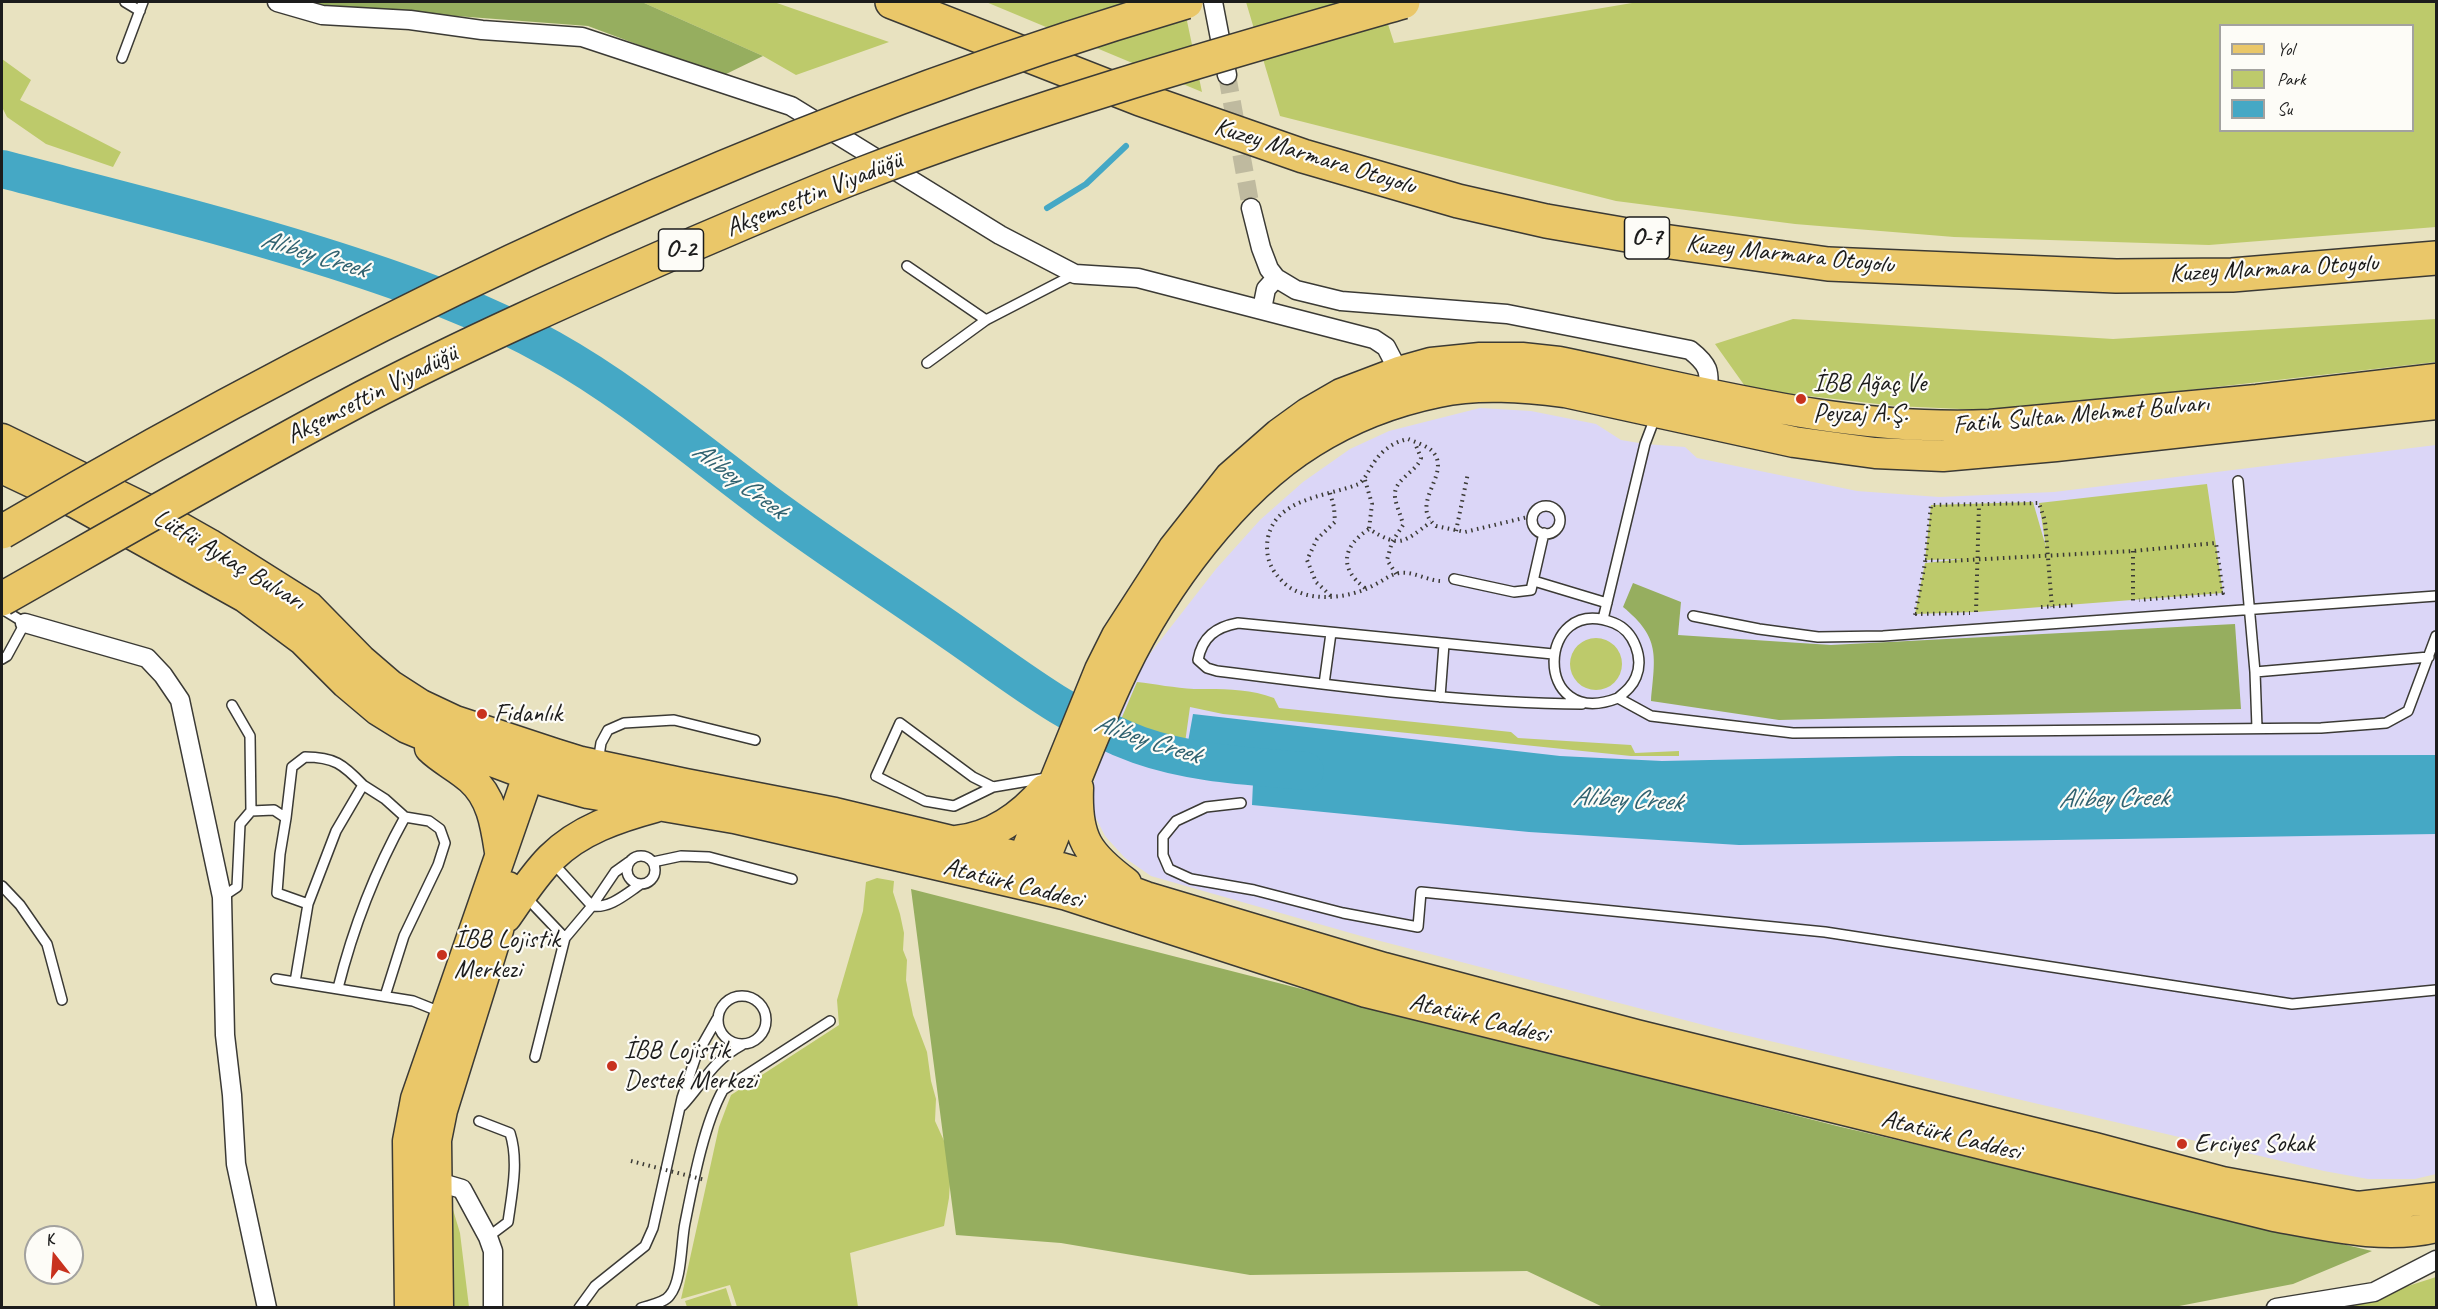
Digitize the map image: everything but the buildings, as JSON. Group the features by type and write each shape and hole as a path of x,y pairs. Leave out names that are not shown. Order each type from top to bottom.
{"highway":[{"name":"Kuzey Marmara Otoyolu","path":"892,2 1140,99 1303,156 1458,201 1546,221 1656,240 1828,264 2116,276 2232,275 2436,258"},
{"name":"O-2","path":"2,532 191,423 370,328 568,234 912,91 1096,28 1186,2"},
{"name":"Akşemsettin Viyadüğü","path":"2,599 207,482 366,396 597,285 700,241 862,174 959,139 1211,57 1403,2"}],"main road":[{"name":"Fatih Sultan Mehmet Bulvarı","path":"1033,871 1136,603 1167,557 1230,477 1279,434 1308,413 1341,394 1399,372 1431,363 1480,358 1522,358 1559,362 1816,416 1950,427 2245,401 2436,378"},
{"path":"1657,412 1664,384"},
{"name":"Fatih Sultan Mehmet Bulvarı","path":"1111,670 1146,627 1207,540 1267,475 1311,442 1352,420 1400,402 1440,391 1485,387 1527,387 1564,392 1794,442 1875,453 1943,456 2056,446 2436,404"},
{"path":"1702,423 1708,393"},
{"name":"Lütfü Aykaç Bulvarı","path":"2,439 156,514 209,544 309,607 361,660 390,685 421,705 542,764"},
{"name":"Lütfü Aykaç Bulvarı","path":"2,468 86,508 245,597 303,640 346,683 378,710 408,728 542,764"},
{"path":"408,728 437,754 471,778 482,790 493,818 501,855"},
{"path":"438,1308 422,1181 408,1141 416,1099 501,855 542,764"},
{"path":"410,1308 422,1181 498,930 542,764"},
{"name":"Atatürk Caddesi","path":"542,764 597,765 835,813 950,854"},
{"name":"Atatürk Caddesi","path":"542,764 588,793 663,804 837,840 950,854 1033,871 1089,876 1146,897 1384,968 1636,1035 2083,1145 2222,1182 2358,1208 2436,1198"},
{"path":"950,854 971,840 1002,826 1073,771"},
{"path":"1073,771 1077,816 1086,844 1104,866 1146,897"},
{"path":"498,930 550,858 564,846 596,827 663,804"},
{"name":"Atatürk Caddesi","path":"1033,871 1067,895 1366,992 2274,1216 2369,1231 2423,1230 2436,1227"}],"street":[{"path":"277,2 322,15 410,20 482,30 582,37 791,106 999,235 1075,274 1138,278 1374,339 1386,348 1399,372"},
{"path":"1213,2 1227,75"},
{"path":"1251,208 1260,248 1269,269 1276,278 1296,291 1341,302 1507,314 1690,350 1699,357 1710,372 1708,393"},
{"path":"1262,309 1266,289 1276,278"},
{"path":"26,623 147,658 163,675 180,700 222,897 225,1035 232,1095 236,1164 267,1308"},
{"path":"422,1181 448,1183 462,1189 493,1251 493,1308"},
{"path":"2276,1308 2374,1292 2436,1260"}],"lane":[{"path":"122,58 142,6 125,2"},
{"path":"907,266 986,320"},
{"path":"927,363 986,320 1075,274"},
{"path":"1603,619 1645,444 1657,412"},
{"path":"2238,481 2255,672 2257,728"},
{"path":"1547,506 1558,512 1560,521 1557,530 1544,533 1536,529 1533,516 1538,508 1547,506"},
{"path":"1454,579 1514,592 1531,590 1544,533"},
{"path":"1534,581 1607,603"},
{"path":"1693,616 1759,629 1818,637 1911,634 2436,596"},
{"path":"2,609 26,623 7,656 2,659"},
{"path":"1553,654 1238,623 1223,626 1212,632 1200,651 1198,660 1207,668 1217,671 1440,697 1508,703 1589,704 1604,704 1618,698 1629,689 1637,676 1639,661 1636,646 1629,634 1617,624 1603,619 1590,619 1571,627 1557,642 1553,654 1553,668 1557,681 1565,692 1576,700 1589,704"},
{"path":"1324,684 1330,633"},
{"path":"1618,698 1652,716 1794,733 2365,725 2386,723 2398,719 2408,711 2436,636"},
{"path":"1440,697 1444,644"},
{"path":"2255,672 2429,657"},
{"path":"222,897 237,887 240,824 251,811 250,736 232,705"},
{"path":"597,765 601,743 608,730 624,723 674,720 755,740"},
{"path":"993,787 973,777 900,723 876,776 925,801 954,806 993,787 1073,771"},
{"path":"308,904 278,892 280,854 292,767 305,757 326,757 346,768 363,785 385,799 405,817 429,821 440,829 445,843 438,865 404,936 385,996"},
{"path":"295,982 308,904 336,831 363,785"},
{"path":"1241,803 1206,807 1176,821 1163,837 1163,855 1169,869 1191,879 1254,890 1343,913 1418,927 1421,892 1825,932 2292,1004 2436,990"},
{"path":"251,811 274,810 286,818"},
{"path":"338,988 348,948 381,859 405,817"},
{"path":"535,1057 565,938 592,906 615,872 636,856 642,855 654,862 681,856 709,856 792,879"},
{"path":"550,858 592,906 600,907 646,883 653,877 654,862"},
{"path":"629,862 627,874 633,881 641,884"},
{"path":"2,886 20,905 47,944 62,1000"},
{"path":"523,893 565,938"},
{"path":"276,979 413,1001 446,1014"},
{"path":"579,1308 595,1286 645,1246 653,1228 680,1108 696,1056 717,1020 723,1004 729,999 745,996 759,1003 766,1018 763,1033 750,1043 724,1055 712,1066 700,1086 680,1108"},
{"path":"717,1020 721,1035 727,1041 742,1045"},
{"path":"641,1308 667,1299 672,1294 685,1224 702,1153 716,1102 723,1090 830,1021"},
{"path":"478,1121 510,1133 514,1145 513,1188 508,1222 488,1237"}],"path":[{"path":"1454,579 1429,580 1412,574 1397,574 1366,588 1331,596 1306,595 1288,587 1269,564 1268,538 1273,525 1283,512 1310,497 1353,486 1365,480 1372,464 1388,446 1408,439 1432,450 1439,469 1426,503 1431,522 1436,526 1470,532 1533,516"},
{"path":"1397,574 1389,566 1387,560 1392,542 1403,525 1395,490 1399,482 1419,466 1421,458 1415,443"},
{"path":"1456,531 1468,473"},
{"path":"1365,480 1372,504 1369,529 1348,549 1347,564 1355,581 1366,588"},
{"path":"1330,493 1335,522 1317,539 1307,560 1316,582 1331,596"},
{"path":"1911,634 1925,560 1931,505 2039,503 2045,521 2052,607"},
{"path":"1976,612 1979,504"},
{"path":"1369,529 1392,542 1412,537 1431,522"},
{"path":"1925,560 1949,561 2133,551 2216,543 2223,593 2121,602"},
{"path":"2133,551 2133,601"},
{"path":"2030,608 2087,604"},
{"path":"1915,614 1987,612"},
{"path":"632,1161 705,1179"}],"shaded area":[{"path":"1480,408 1531,411 1596,424 1621,440 1685,447 1697,458 1857,491 1939,497 2054,492 2436,445 2436,1174 2415,1179 2368,1179 2324,1171 1723,1030 1361,936 1151,876 1125,858 1105,836 1095,816 1090,799 1096,774 1129,689 1149,655 1216,569 1260,520 1303,482 1350,449 1389,431"}],"green space":[{"path":"308,2 642,2 763,56 722,76 588,26 324,6"},
{"path":"642,2 774,2 889,42 796,75 763,56"},
{"path":"986,2 1183,2 1202,92"},
{"path":"1246,2 1381,2 1394,43 1638,2 2436,2 2436,227 2209,245 1954,237 1795,224 1616,201 1280,116"},
{"path":"2,59 31,80 20,100 121,152 113,167 46,144 7,117 2,107"},
{"path":"1793,319 2113,339 2436,319 2436,362 2004,411 1896,406 1747,389 1715,344"},
{"path":"2207,484 2223,593 1976,612 1915,614 1925,563 1964,559 1925,560 1931,505 2033,502 2046,547 2039,503"},
{"path":"1633,583 1681,602 1678,635 1831,645 2235,624 2241,709 1779,720 1651,701 1654,660 1650,638 1644,628 1623,607"},
{"path":"1596,638 1606,640 1614,646 1620,654 1622,664 1620,674 1614,682 1606,688 1596,690 1586,688 1578,682 1572,674 1570,664 1572,654 1578,646 1586,640"},
{"path":"1137,682 1254,692 1274,698 1279,708 1511,732 1518,738 1631,745 1635,753 1679,751 1679,756 1631,756 1223,714 1190,707 1184,750 1116,731"},
{"path":"877,878 894,881 893,892 904,933 903,950 907,960 906,980 913,1015 927,1052 936,1099 935,1121 945,1143 951,1167 944,1226 850,1253 858,1307 737,1307 730,1285 681,1299 719,1127 731,1095 839,1025 837,1000 863,911 866,882"},
{"path":"911,889 1837,1126 2372,1251 2293,1284 2174,1307 1605,1308 1527,1271 1250,1275 1061,1243 956,1235"},
{"path":"451,1203 460,1233 469,1307 453,1307"},
{"path":"2436,1277 2436,1307 2322,1308 2405,1287"},
{"path":"726,1288 732,1307 687,1307 685,1301"}],"water":[{"path":"1193,714 1560,756 1662,761 1900,756 2436,755 2436,834 1739,845 1529,832 1252,805 1254,760 1186,753"}],"waterway":[{"path":"1047,208 1086,184 1126,146"},
{"name":"Alibey Creek","path":"2,169 293,247 417,288 499,322 551,349 607,384 813,536 1023,682 1090,723 1139,745 1180,756 1222,763 1305,771"}],"tunnel":[{"path":"1227,75 1251,208"}],"place":[{"name":"İBB Ağaç Ve Peyzaj A.Ş.","path":"1801,399"},
{"name":"Fidanlık","path":"482,714"},
{"name":"İBB Lojistik Merkezi","path":"442,955"},
{"name":"İBB Lojistik Destek Merkezi","path":"612,1066"},
{"name":"Erciyes Sokak","path":"2182,1144"}]}
